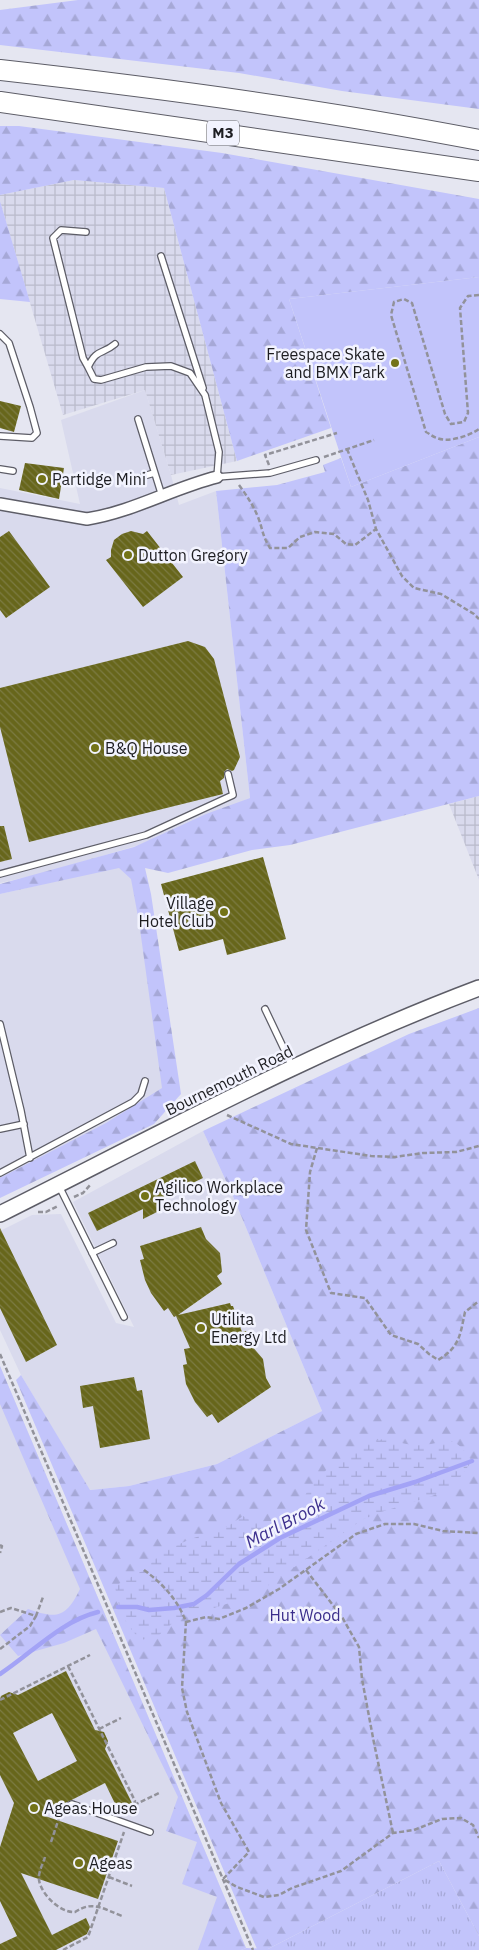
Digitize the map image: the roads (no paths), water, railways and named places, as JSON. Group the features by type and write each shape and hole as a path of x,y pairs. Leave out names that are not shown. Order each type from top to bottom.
{"highway":[{"name":"M3","path":"0,70 255,101 399,124 479,140"},
{"name":"M3","path":"0,102 479,171"},
{"name":"M3","path":"445,166 479,179"}],"street":[{"path":"0,504 87,519 108,515 192,483 217,477"},
{"name":"Bournemouth Road","path":"0,1214 293,1068 396,1020 479,988"}],"lane":[{"path":"86,232 61,230 53,238 83,358 94,379 101,380 146,368 170,366 190,373 205,395"},
{"path":"161,256 205,395 219,452 217,477 270,473 316,460"},
{"path":"0,334 9,343 37,433 32,438 0,436"},
{"path":"88,368 99,351 110,348 115,344"},
{"path":"138,418 162,496"},
{"path":"0,469 13,471"},
{"path":"144,476 154,473"},
{"path":"0,874 146,835 233,795 228,774"},
{"path":"265,1009 293,1068"},
{"path":"0,1024 24,1124 30,1158"},
{"path":"0,1172 30,1158 133,1102 141,1094 145,1081"},
{"path":"0,1128 24,1124"},
{"path":"58,1185 124,1318"},
{"path":"92,1253 113,1242"},
{"path":"63,1809 72,1804 150,1832"}],"waterway":[{"name":"Marl Brook","path":"118,1607 137,1607 149,1610 194,1604 207,1595 239,1564 280,1538 369,1496 415,1482 472,1461"},
{"name":"Marl Brook","path":"0,1674 59,1630 84,1616 98,1612"}],"place":[{"name":"Freespace Skate and BMX Park","path":"395,363"},
{"name":"Partidge Mini","path":"42,479"},
{"name":"Dutton Gregory","path":"128,555"},
{"name":"B&Q House","path":"95,748"},
{"name":"Village Hotel Club","path":"224,912"},
{"name":"Agilico Workplace Technology","path":"145,1196"},
{"name":"Utilita Energy Ltd","path":"201,1328"},
{"name":"Ageas House","path":"34,1808"},
{"name":"Ageas","path":"79,1863"}],"park label":[{"name":"Hut Wood","path":"305,1615"}]}
